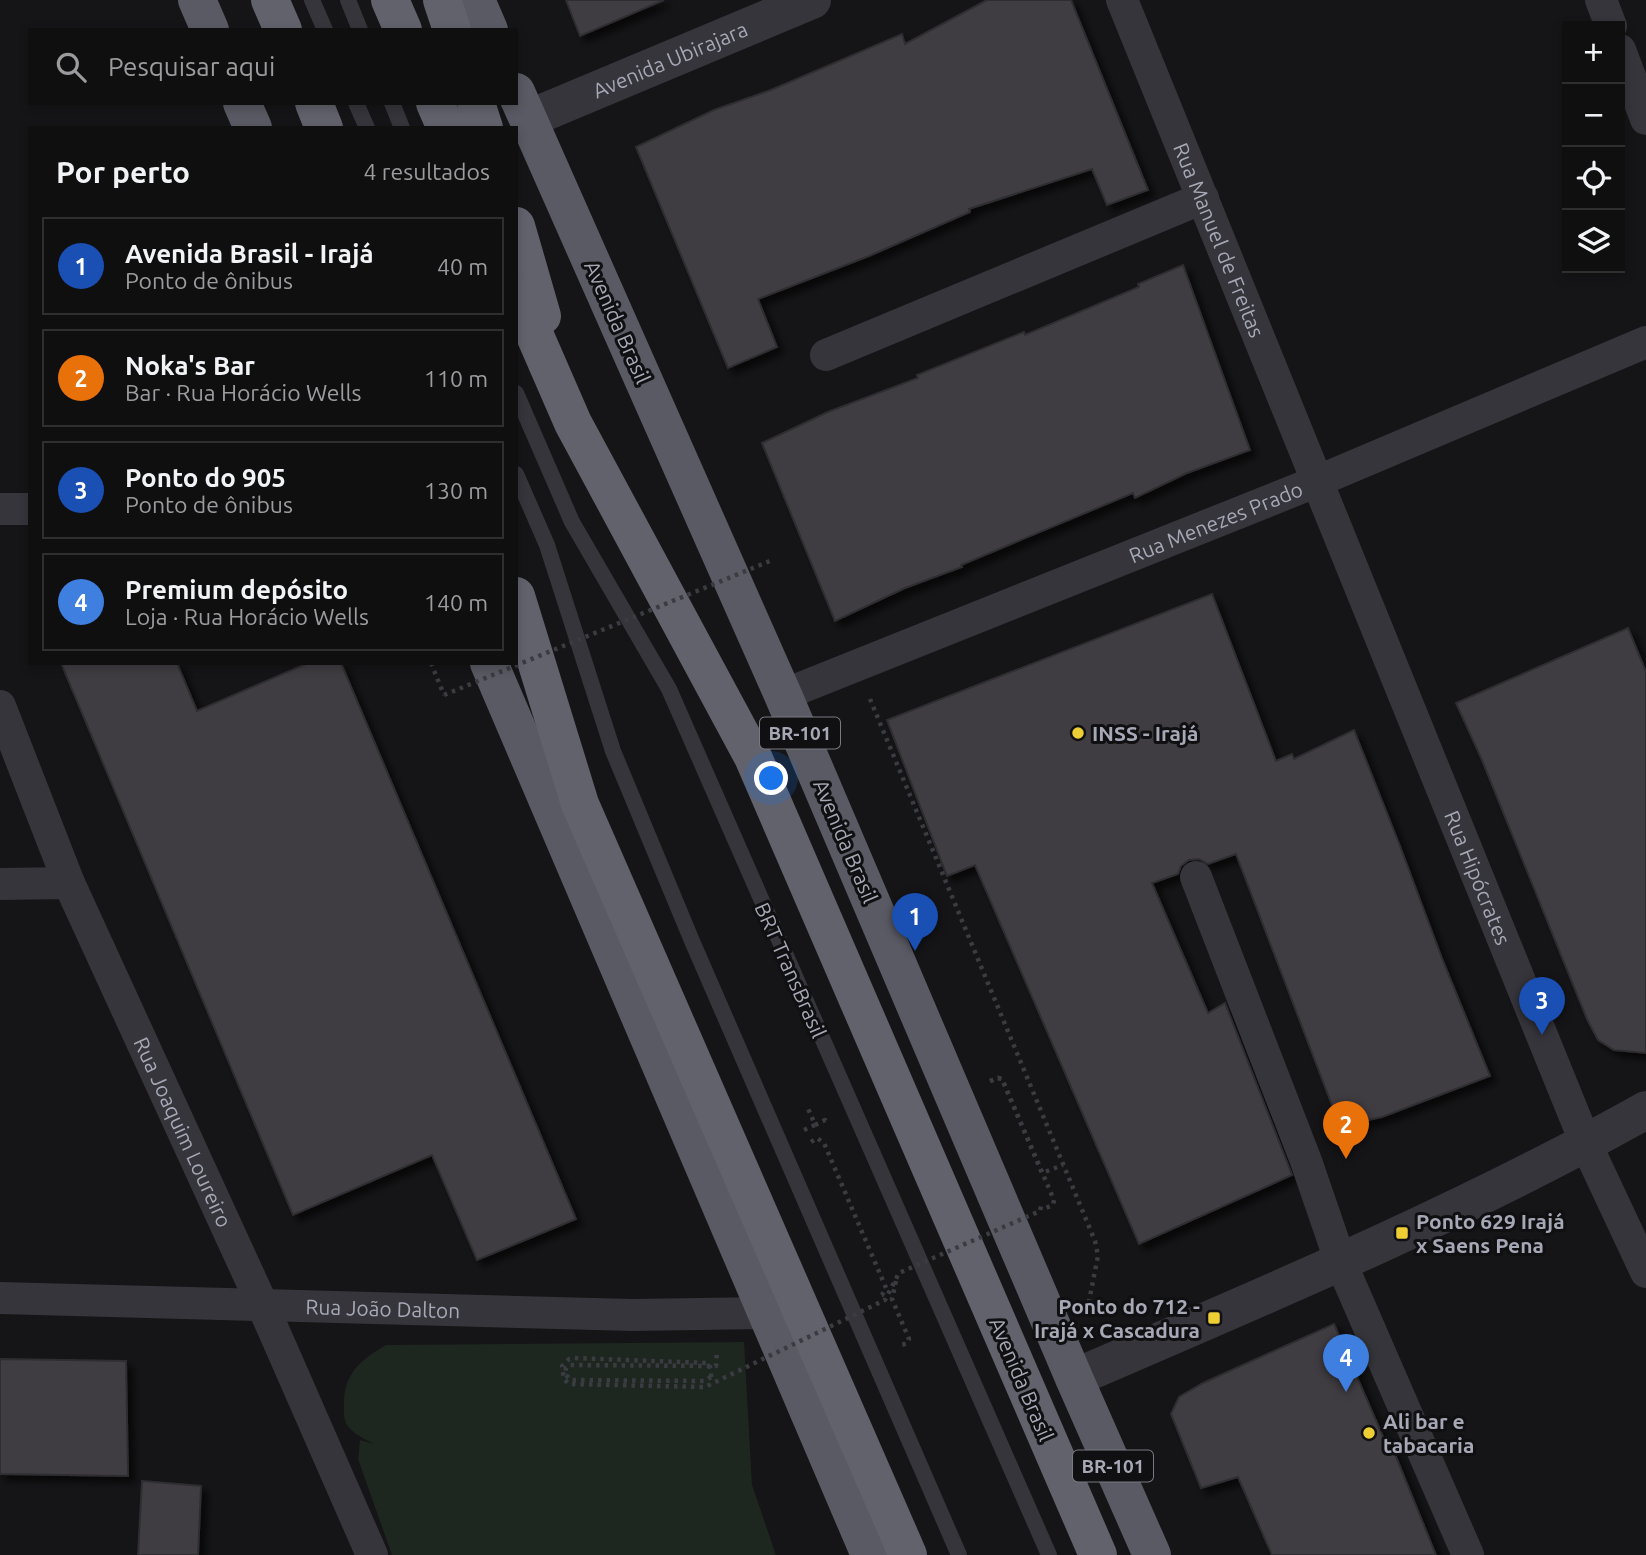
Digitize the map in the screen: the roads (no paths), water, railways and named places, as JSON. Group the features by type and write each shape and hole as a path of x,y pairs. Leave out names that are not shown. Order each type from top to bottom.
{"highway":[{"path":"197,0 209,28"},
{"path":"270,0 281,28"},
{"path":"390,0 402,28"},
{"path":"442,0 451,28"},
{"path":"477,0 488,28"},
{"path":"243,105 252,126"},
{"path":"315,105 323,126"},
{"path":"436,105 445,126"},
{"path":"477,105 483,126"},
{"name":"Avenida Brasil","path":"522,105 783,695 1152,1555"},
{"path":"518,233 573,423"},
{"name":"Avenida Brasil","path":"518,297 573,423 753,757 1098,1555"},
{"path":"518,602 580,804 908,1555"},
{"path":"490,665 870,1555"}],"street":[{"name":"Avenida Ubirajara","path":"522,105 812,0"},
{"name":"Rua Manuel de Freitas","path":"1122,0 1318,481"},
{"path":"1601,0 1609,21"},
{"path":"1625,63 1646,119"},
{"path":"826,355 1203,198"},
{"name":"Rua Menezes Prado","path":"783,695 1318,481 1646,342"},
{"name":"Rua Hipócrates","path":"1318,481 1586,1144 1646,1272"},
{"path":"0,509 28,509"},
{"name":"Rua Joaquim Loureiro","path":"0,706 69,883 262,1304 372,1555"},
{"path":"1196,877 1306,1161 1341,1263 1468,1555"},
{"path":"0,884 69,883"},
{"path":"1074,1378 1341,1263 1586,1144 1646,1111"},
{"name":"Rua João Dalton","path":"0,1298 633,1315 768,1313"}],"lane":[{"path":"312,0 324,28"},
{"path":"348,0 359,28"},
{"path":"357,105 366,126"},
{"path":"393,105 401,126"},
{"name":"BRT TransBrasil","path":"518,398 572,522 669,689 1049,1555"},
{"path":"518,479 547,545 624,777 692,941 960,1555"}],"place":[{"name":"INSS - Irajá","path":"1078,733"},
{"name":"Avenida Brasil - Irajá","path":"915,951"},
{"name":"Ponto do 905","path":"1542,1035"},
{"name":"Noka's Bar","path":"1346,1159"},
{"name":"Ponto 629 Irajá x Saens Pena","path":"1402,1233"},
{"name":"Ponto do 712 - Irajá x Cascadura","path":"1214,1318"},
{"name":"Premium depósito","path":"1346,1392"},
{"name":"Ali bar e tabacaria","path":"1369,1433"}]}
